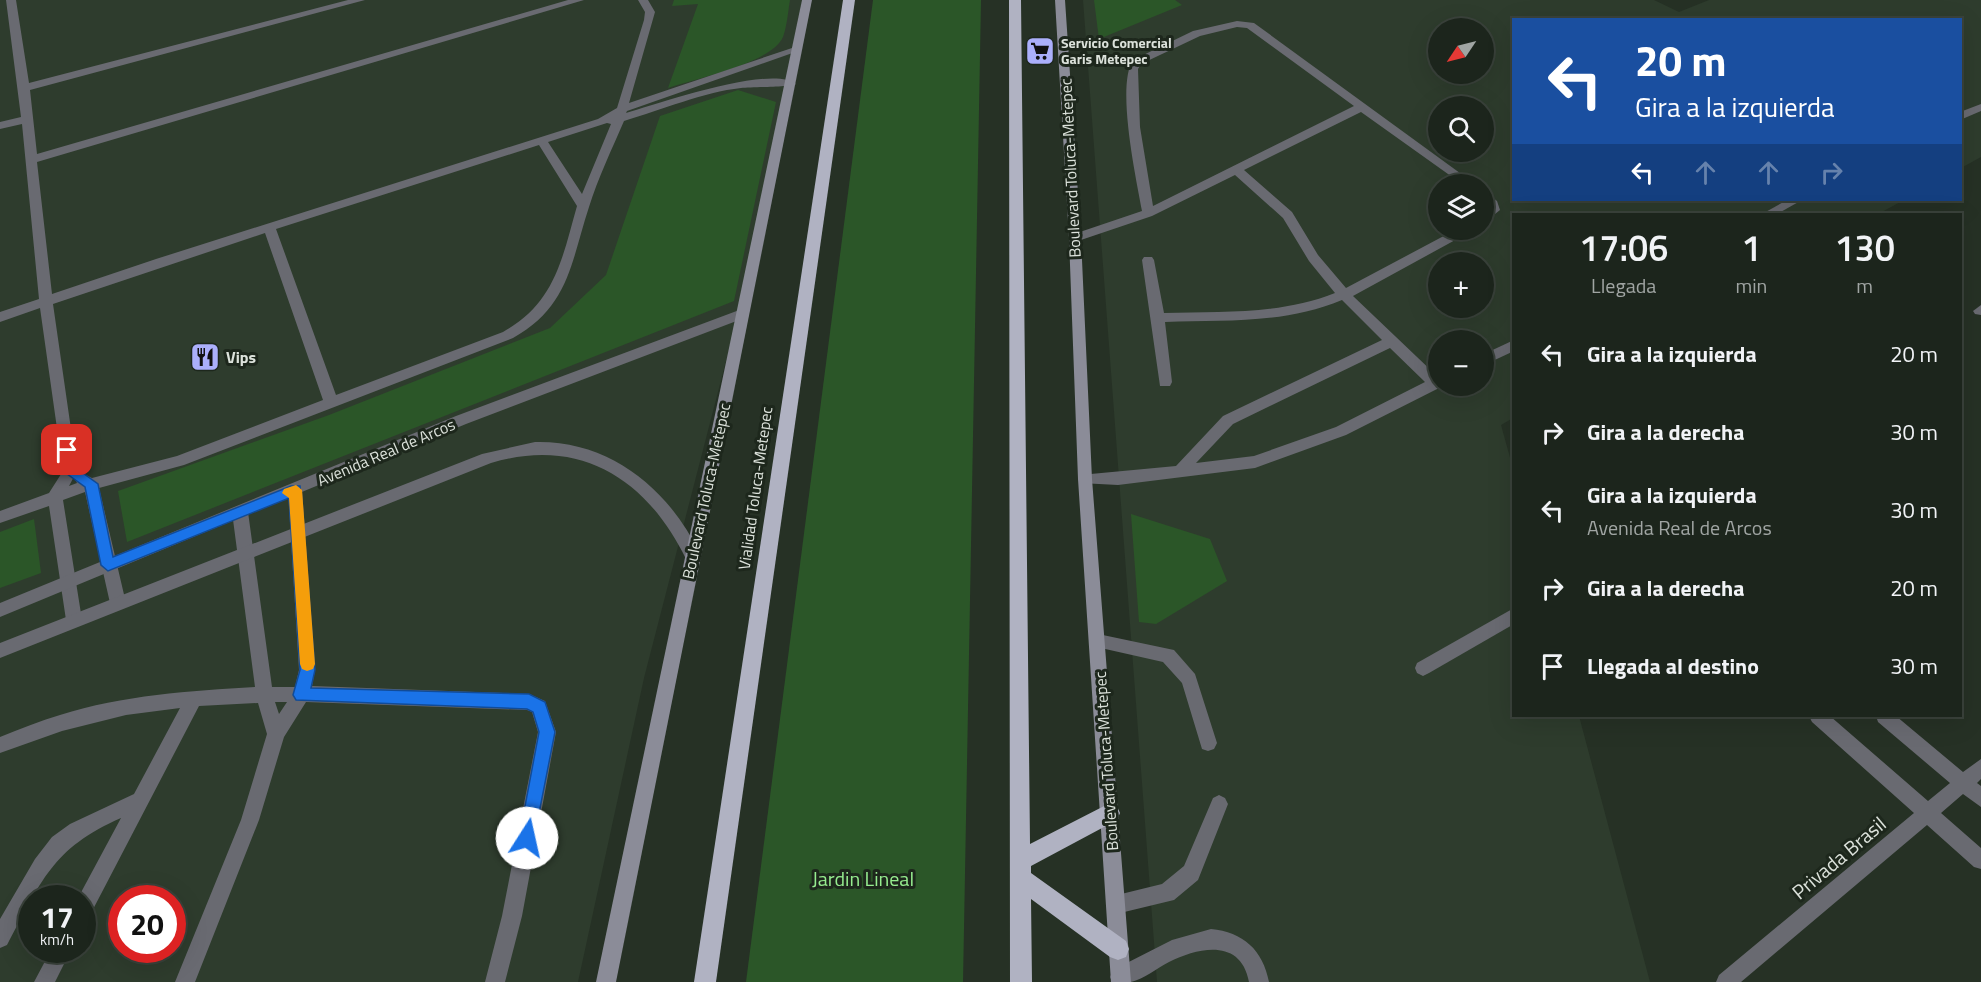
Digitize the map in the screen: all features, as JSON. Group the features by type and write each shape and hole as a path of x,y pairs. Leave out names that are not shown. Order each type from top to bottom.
{"highway":[{"name":"Vialidad Toluca-Metepec","path":"705,982 849,0"},
{"path":"1015,0 1021,982"},
{"path":"1020,870 1110,813"},
{"path":"1020,870 1118,950"}],"main road":[{"name":"Boulevard Toluca-Metepec","path":"606,982 807,0"},
{"name":"Boulevard Toluca-Metepec","path":"1060,0 1075,238 1085,479 1120,980"}],"street":[{"path":"11,0 24,88 46,301 70,471 55,496 74,620"},
{"path":"24,88 360,0"},
{"path":"30,160 579,0"},
{"path":"0,517 91,484 179,461 508,335 526,325 539,313 563,278 583,206 620,115 649,20 650,12 643,0"},
{"path":"0,24 14,21"},
{"path":"1148,213 1134,127 1132,69 1137,62 1217,26 1230,24 1250,26 1455,174"},
{"path":"0,318 269,227 602,122 796,50"},
{"path":"620,115 731,86 768,82 791,84"},
{"path":"1075,238 1148,213 1362,107"},
{"path":"1962,116 1981,107"},
{"path":"0,126 26,119"},
{"path":"542,141 583,206"},
{"path":"1235,168 1288,215 1313,258 1344,296 1428,375"},
{"path":"1770,213 1794,201"},
{"path":"269,227 331,402"},
{"path":"1158,318 1276,313 1306,307 1344,296 1446,240"},
{"path":"1148,260 1158,318 1165,382"},
{"name":"Avenida Real de Arcos","path":"0,610 296,490 461,420 742,314"},
{"path":"1179,472 1228,420 1392,341"},
{"path":"1494,355 1512,346"},
{"path":"1085,479 1118,479 1255,462 1341,431 1428,388"},
{"path":"0,651 487,458 514,450 550,448 593,457 631,477 685,535 692,554"},
{"path":"70,471 91,484 118,603"},
{"path":"185,982 250,820 276,734 301,695 308,670 296,490"},
{"path":"240,513 266,696 276,734"},
{"path":"1423,668 1512,616"},
{"path":"1098,641 1168,655 1189,679 1208,743"},
{"path":"0,745 83,715 136,704 194,699 301,695 529,702 539,707 547,732 512,916 495,982"},
{"path":"95,885 194,699"},
{"path":"1819,717 1981,860"},
{"path":"1885,717 1981,798"},
{"name":"Privada Brasil","path":"1726,982 1981,768"},
{"path":"0,938 38,869 60,843 81,828 140,800"},
{"path":"1116,904 1167,893 1191,873 1220,804"},
{"path":"1120,980 1190,943 1214,937 1230,940 1246,952 1257,973 1258,982"},
{"path":"44,982 54,963"}],"shaded area":[{"path":"0,0 802,0 742,299 644,678 578,982 0,982"},
{"path":"1083,0 1654,0 1679,12 1709,0 1981,0 1981,157 1962,167 1962,18 1512,18 1512,201 1902,201 1880,213 1512,213 1512,419 1501,425 1512,465 1512,717 1579,717 1650,982 1157,982"}],"green space":[{"path":"674,0 790,0 783,37 764,55 731,69 668,88 698,4 672,6"},
{"name":"Jardin Lineal","path":"873,0 981,0 963,982 746,982"},
{"path":"1094,0 1175,0 1182,5 1099,39"},
{"path":"738,90 776,102 734,301 127,542 118,491 329,415 550,328 606,275 660,116"},
{"path":"1131,514 1210,539 1227,581 1156,624 1139,622"},
{"path":"34,519 41,573 0,588 0,532"}],"slow traffic":[{"path":"289,493 296,490 307,664"}],"place":[{"name":"Servicio Comercial Garis Metepec","path":"1040,51"},
{"name":"Vips","path":"205,357"}],"route":[{"path":"67,450 70,471 91,484 108,565 296,490 301,595 308,670 301,695 529,702 539,707 547,732 527,838"}]}
